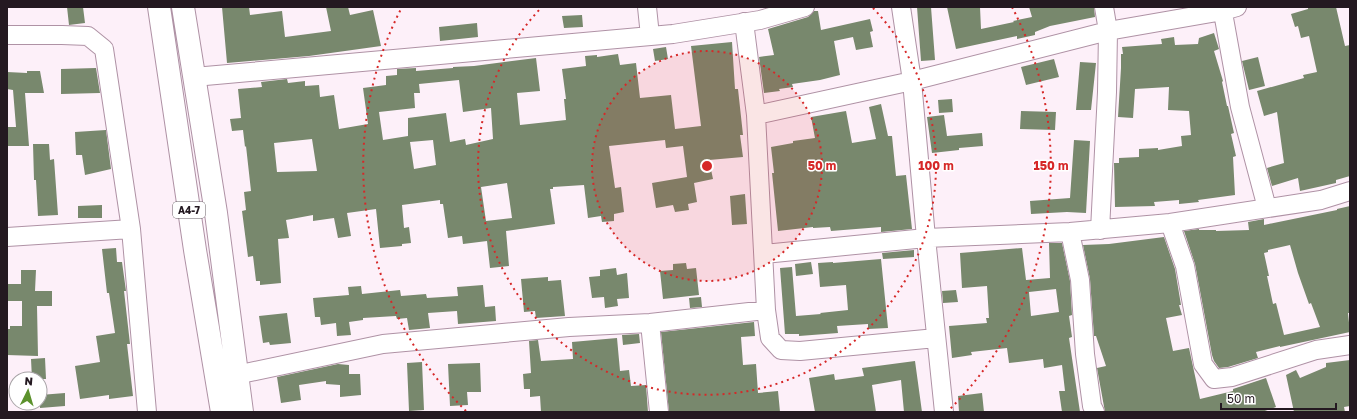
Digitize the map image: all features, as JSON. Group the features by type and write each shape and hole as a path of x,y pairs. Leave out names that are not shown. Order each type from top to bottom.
{"highway":[{"name":"A4-7","path":"159,7 195,250 222,412"},
{"name":"A4-7","path":"183,7 216,213 242,412"}],"street":[{"path":"647,7 650,36"},
{"path":"194,77 673,34 760,20 805,7"},
{"path":"901,7 912,81 944,412"},
{"path":"1100,230 1107,92 1108,31 1104,7"},
{"path":"756,115 912,81 1108,31 1227,8 1240,107 1267,208"},
{"path":"744,22 756,115 766,310 770,338 781,350 800,351 936,338"},
{"path":"7,35 88,36 104,49 131,229 147,412"},
{"path":"764,254 926,238 1070,232 1170,223 1321,200 1350,191"},
{"path":"1170,223 1185,266 1203,364 1214,379 1232,377 1316,350 1350,345"},
{"path":"7,237 131,229"},
{"path":"1070,232 1080,280 1084,354 1092,406 1095,412"},
{"path":"236,375 383,344 569,327 650,323 766,310"},
{"path":"650,323 659,412"}],"building":[{"path":"67,7 83,7 85,23 69,25"},
{"path":"222,7 249,7 250,15 282,11 285,37 331,31 326,7 348,7 350,15 373,10 381,46 309,56 227,63"},
{"path":"917,7 931,7 935,60 921,61"},
{"path":"947,7 980,7 981,29 1032,17 1029,7 1094,7 1095,17 1050,26 1035,32 1035,35 1017,39 1017,36 956,49"},
{"path":"1308,7 1336,7 1345,46 1350,45 1350,176 1336,180 1336,183 1300,191 1298,178 1272,186 1267,168 1284,163 1277,112 1264,116 1257,91 1304,78 1303,75 1317,72 1309,36 1301,38 1298,26 1295,27 1291,14 1308,9"},
{"path":"814,11 818,11 821,30 870,19 873,31 870,32 873,47 856,50 853,37 834,41 840,75 820,80 792,84 793,87 779,89 780,91 764,93 759,57 774,55 768,29 808,17"},
{"path":"582,15 583,27 564,28 562,16"},
{"path":"477,23 478,37 440,41 439,27"},
{"path":"1214,33 1219,49 1214,51 1223,81 1227,106 1234,133 1231,134 1236,156 1233,157 1235,195 1179,204 1179,200 1154,202 1155,206 1115,207 1114,163 1119,163 1119,158 1139,157 1139,149 1158,148 1158,150 1182,146 1181,136 1191,135 1189,111 1168,110 1169,87 1135,89 1133,118 1118,117 1121,54 1123,54 1122,47 1162,44 1161,39 1174,37 1175,45 1198,44 1199,38"},
{"path":"732,42 735,89 738,89 743,135 740,135 743,157 709,160 713,179 694,183 697,202 688,204 689,210 675,212 673,205 656,208 652,183 687,177 683,146 666,148 665,140 609,146 615,188 621,187 624,212 614,214 614,221 602,222 601,216 588,218 584,185 553,187 553,189 550,189 555,224 506,231 509,266 490,268 487,241 463,244 462,236 448,238 443,204 440,204 440,200 402,205 404,228 409,227 411,243 402,244 402,246 380,248 376,209 347,213 351,236 338,238 334,218 313,221 313,215 286,220 289,238 278,239 281,283 260,285 260,281 256,281 253,256 248,257 242,211 246,210 244,192 251,191 246,146 245,147 243,130 232,131 230,119 241,118 238,89 262,87 261,82 287,79 288,83 305,81 305,86 319,85 320,97 334,95 339,129 368,124 363,88 386,85 386,76 397,75 397,69 416,68 416,71 474,66 536,58 540,91 517,93 520,125 566,120 564,99 566,99 562,69 586,66 585,56 597,55 597,57 618,54 620,65 636,63 640,98 671,95 675,129 701,126 691,46","holes":["459,80 463,112 491,108 493,139 466,145 465,139 450,142 446,113 408,118 408,136 383,140 379,112 415,108 414,93 420,93 419,84","312,139 317,171 277,172 274,143","433,140 436,165 414,169 410,142","507,183 512,218 486,221 481,187"]},
{"path":"666,47 668,59 655,61 653,49"},
{"path":"1258,57 1265,86 1249,90 1242,61"},
{"path":"1054,59 1059,77 1026,85 1021,67"},
{"path":"1080,62 1096,63 1091,110 1076,110"},
{"path":"96,68 100,93 61,94 61,69"},
{"path":"27,71 40,71 44,93 25,93 29,146 7,146 7,127 16,127 13,90 7,89 7,72 27,73"},
{"path":"952,99 953,112 939,113 938,100"},
{"path":"881,104 888,136 892,136 896,176 906,175 912,229 881,232 881,227 831,231 830,227 813,227 778,231 771,147 793,143 793,141 815,138 811,117 846,111 852,143 876,139 869,107"},
{"path":"1021,111 1056,112 1055,130 1020,129"},
{"path":"944,115 947,136 982,133 983,146 959,148 959,150 932,153 927,117"},
{"path":"106,130 111,169 85,175 82,155 76,155 75,132"},
{"path":"1074,140 1090,141 1086,213 1067,212 1031,214 1030,201 1070,198"},
{"path":"33,144 49,144 50,160 54,159 58,215 38,216 36,180 34,180"},
{"path":"745,194 747,224 732,225 730,196"},
{"path":"102,205 102,218 78,218 78,206"},
{"path":"1350,206 1350,313 1348,313 1350,332 1256,352 1258,358 1228,367 1219,368 1212,355 1195,264 1184,231 1199,229 1216,231 1249,230 1248,222 1264,219 1264,225","holes":["1290,245 1309,304 1311,303 1320,327 1284,335 1276,303 1273,304 1264,253 1268,252 1268,250"]},
{"path":"1164,237 1175,269 1181,305 1179,305 1182,315 1166,318 1173,351 1189,348 1200,399 1233,391 1233,389 1266,378 1276,407 1262,412 1105,412 1097,368 1106,366 1096,336 1094,336 1090,279 1083,245 1109,244"},
{"path":"1049,243 1062,243 1070,281 1072,315 1069,316 1072,337 1069,338 1080,412 1062,412 1059,391 1065,391 1062,365 1044,368 1043,359 1009,363 1007,348 971,352 972,355 952,358 949,326 987,323 986,318 989,318 987,286 962,288 960,253 1022,248 1026,280 1050,278","holes":["1056,289 1059,312 1031,316 1029,292"]},
{"path":"116,248 117,262 122,262 126,291 124,291 130,344 127,344 133,396 109,399 109,395 80,399 75,366 100,362 96,336 115,333 109,293 107,293 102,249"},
{"path":"914,250 914,257 883,259 882,253"},
{"path":"881,259 888,328 868,329 868,324 837,326 838,333 799,336 799,334 785,334 780,268 792,267 796,316 821,314 820,313 848,310 846,285 820,287 818,263"},
{"path":"811,262 813,274 796,276 795,264"},
{"path":"686,263 687,269 696,268 699,295 663,299 660,271 673,270 673,264"},
{"path":"616,268 617,275 627,273 629,298 617,299 618,306 605,308 604,297 592,298 589,277 600,276 600,270"},
{"path":"21,270 36,270 35,291 52,291 52,306 37,306 38,356 7,355 8,329 10,329 10,326 22,326 22,301 7,301 7,284 21,284"},
{"path":"548,277 548,281 561,280 565,316 536,318 535,311 524,312 521,279"},
{"path":"483,285 485,307 495,306 496,321 458,324 457,311 428,313 430,328 409,330 407,318 397,319 396,316 363,318 363,320 349,322 351,335 337,336 336,323 321,325 320,317 315,317 313,298 349,295 348,287 361,286 362,294 400,290 401,296 426,294 427,298 458,296 457,287"},
{"path":"956,290 958,302 943,303 942,291"},
{"path":"701,297 702,307 690,308 689,298"},
{"path":"287,313 291,343 270,345 269,342 263,343 259,316"},
{"path":"754,322 755,336 741,337 743,365 756,364 758,393 778,391 780,412 669,412 661,332"},
{"path":"639,334 640,343 623,345 622,335"},
{"path":"617,338 620,371 629,370 631,386 646,385 648,412 541,412 540,396 530,397 530,389 524,389 523,374 531,373 529,341 538,340 541,361 573,359 572,342"},
{"path":"45,358 46,371 32,371 31,359"},
{"path":"1350,360 1350,406 1344,407 1345,412 1294,412 1286,375 1296,370 1300,378 1326,367 1326,363"},
{"path":"915,361 922,412 904,412 901,380 872,385 876,412 815,412 809,378 834,374 835,380 864,376 862,368"},
{"path":"422,362 424,410 409,411 407,363"},
{"path":"480,363 481,392 467,392 468,405 450,406 448,364"},
{"path":"338,364 349,365 349,374 360,374 361,395 340,397 340,385 326,384 326,381 299,385 301,400 281,403 277,377"},
{"path":"65,393 65,406 48,407 48,394"},
{"path":"982,393 984,412 959,412 958,396"}]}
